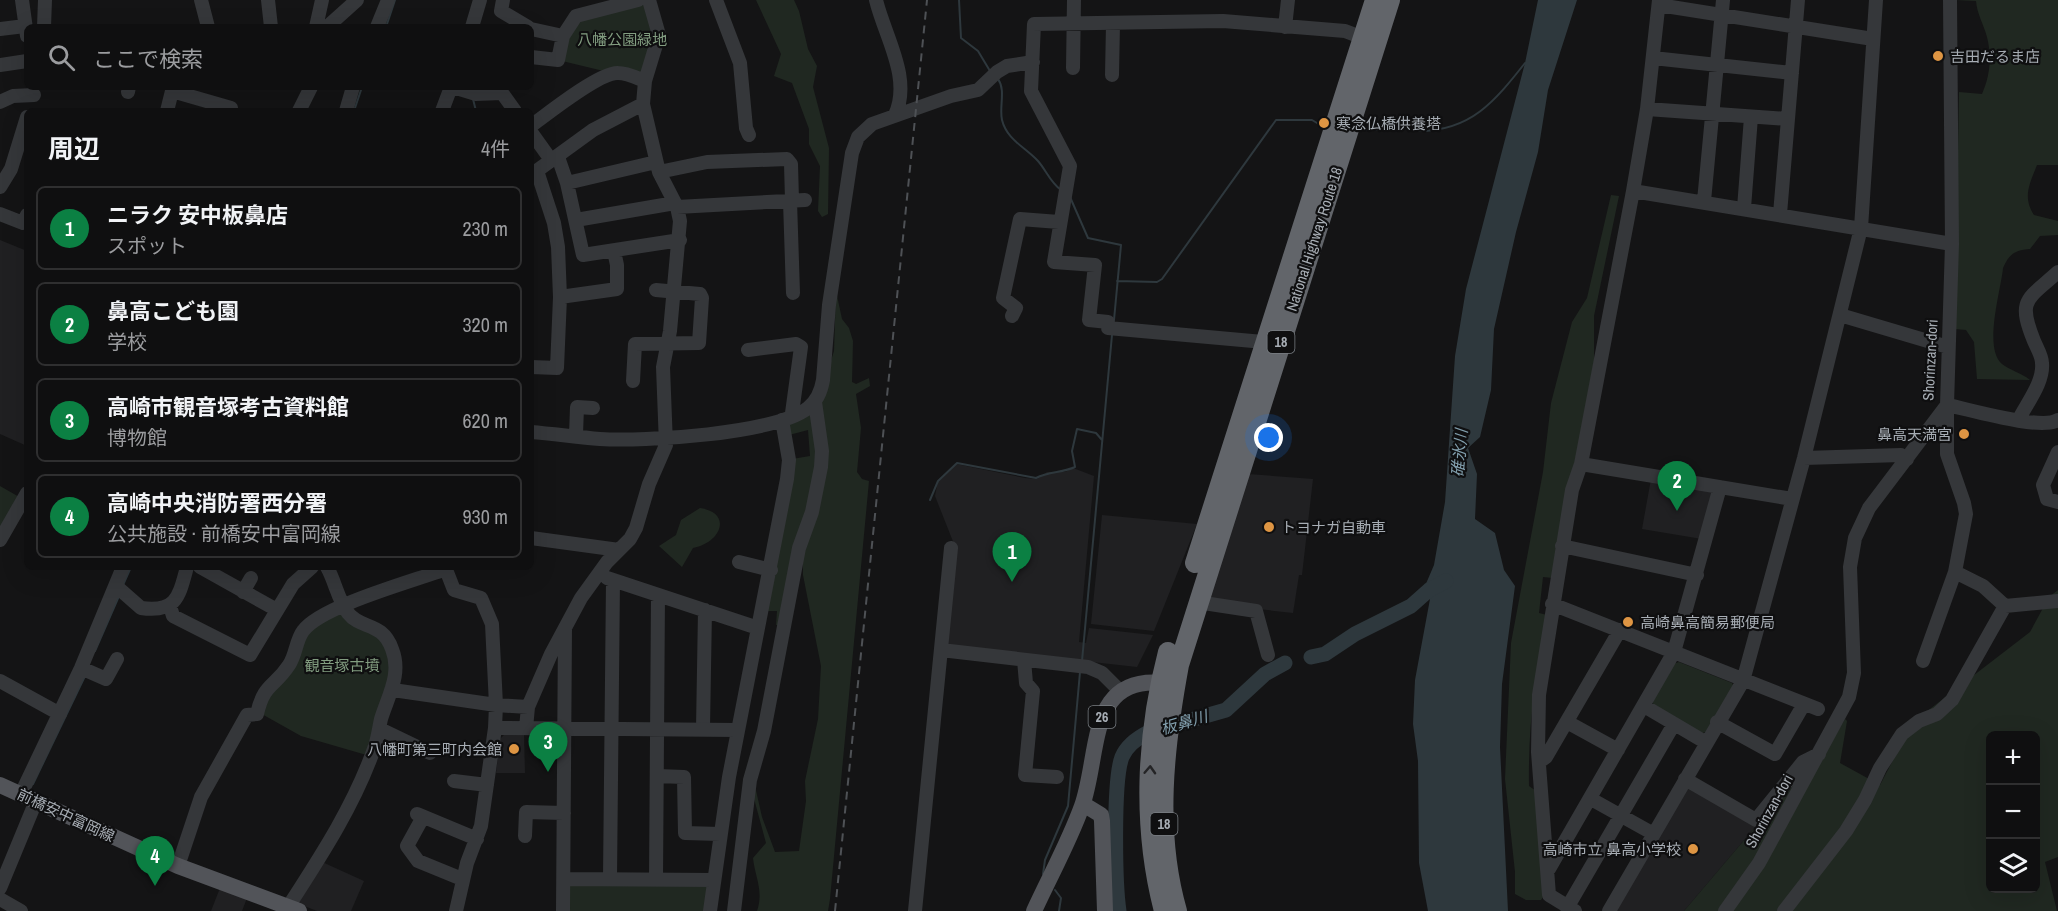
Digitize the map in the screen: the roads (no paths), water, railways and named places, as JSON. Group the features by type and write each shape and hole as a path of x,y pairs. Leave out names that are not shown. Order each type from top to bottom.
{"highway":[{"name":"National Highway Route 18","path":"1168,684 1197,602 1273,343 1369,40 1375,0"},
{"name":"National Highway Route 18","path":"1369,40 1390,0"},
{"name":"National Highway Route 18","path":"1168,684 1178,616 1273,343"},
{"name":"18","path":"1164,911 1159,893 1150,815 1168,684"},
{"name":"18","path":"1161,731 1164,826 1177,911"}],"main road":[{"name":"26","path":"1034,911 1083,804 1100,722 1108,707 1121,692 1135,683 1168,684"},
{"name":"前橋安中富岡線","path":"0,785 178,866 295,910"},
{"path":"1083,804 1101,815 1105,911"}],"street":[{"path":"22,0 25,24"},
{"path":"44,24 45,0"},
{"path":"201,0 207,24"},
{"path":"268,0 271,24"},
{"path":"317,24 322,0"},
{"path":"330,24 357,0"},
{"path":"378,24 388,0"},
{"path":"473,24 480,0"},
{"path":"503,0 501,11 522,24"},
{"path":"534,57 558,60 563,36 576,16 638,0"},
{"path":"526,728 528,707 565,627 598,574 636,528 649,484 667,438 663,367 674,291 674,266 680,240 676,205 657,167 643,104 645,81 659,35 649,0"},
{"path":"716,0 740,63 746,128 749,135"},
{"path":"876,0 902,84 901,99 894,115"},
{"path":"1073,68 1074,0"},
{"path":"1285,27 1288,0"},
{"path":"1780,214 1798,0"},
{"path":"1609,911 1705,742 1743,681 1804,458 1861,228 1876,0"},
{"name":"Shorinzan-dori","path":"1725,911 1759,863 1844,707 1852,685 1850,567 1855,538 1869,508 1947,405 1952,244 1950,0"},
{"path":"1674,724 1571,909 1549,895 1549,869 1539,762 1539,695 1572,490 1581,464 1633,191 1647,109 1659,2 1723,7 1796,26 1873,39"},
{"path":"1704,201 1723,7"},
{"path":"1273,343 1108,328 1108,321 1089,320 1095,265 1054,262 1070,166 1031,91 1034,24 1113,24 1207,20 1344,32 1369,40"},
{"path":"1112,75 1113,24"},
{"path":"0,29 24,31"},
{"path":"534,29 563,36"},
{"path":"1653,58 1792,73"},
{"path":"0,65 24,61"},
{"path":"534,432 600,439 667,438 788,418 814,402 821,392 823,380 829,305 854,144 866,129 894,115 951,96 978,90 1007,66 1033,62"},
{"path":"534,124 572,95 612,74 620,73 645,81"},
{"path":"168,108 173,90"},
{"path":"176,90 231,108"},
{"path":"300,108 310,90"},
{"path":"347,108 352,90"},
{"path":"443,108 451,90"},
{"path":"462,90 476,94 504,90 513,108"},
{"path":"0,102 34,91 31,108"},
{"path":"534,367 557,369 560,297 555,223 534,173 593,130 643,104"},
{"path":"1647,109 1788,119"},
{"path":"1744,208 1751,117"},
{"path":"0,187 10,169 24,126"},
{"path":"534,135 555,159 567,183 583,255 680,240"},
{"path":"567,183 657,167 707,162 787,159 791,164 796,200 793,292"},
{"path":"1633,191 1952,244"},
{"path":"576,220 676,205 796,200"},
{"path":"0,214 23,223 24,221"},
{"path":"1012,316 1016,308 1003,298 1020,219 1059,222"},
{"path":"560,297 617,290 617,265 614,251"},
{"path":"2019,419 2040,378 2043,366 2025,320 2025,305 2030,297 2058,272"},
{"path":"633,381 635,344 699,343 702,298 700,294 656,291"},
{"path":"1840,315 1948,347"},
{"path":"710,911 737,730 771,570 789,460 788,418 792,413 801,347 796,344 748,350"},
{"path":"734,911 750,780 764,731 786,629 799,549 812,512 821,467 822,451 814,402"},
{"path":"1923,661 1955,572 1966,514 1947,454 1947,405 2019,419 2057,421 2058,437"},
{"path":"576,435 577,407 593,408"},
{"path":"2058,452 2043,485 2047,499 2058,502"},
{"path":"1804,458 1901,454 1907,459"},
{"path":"1581,464 1792,499"},
{"path":"1549,869 1592,798 1674,652 1720,487"},
{"path":"0,540 24,499"},
{"path":"534,538 619,550"},
{"path":"1562,546 1697,575"},
{"path":"916,911 951,548"},
{"path":"739,562 771,570"},
{"path":"21,911 0,889 28,798 60,714 122,570"},
{"path":"116,586 141,608 170,606 178,598 186,570"},
{"path":"205,570 277,610"},
{"path":"170,606 173,616 250,656 293,584 309,570"},
{"path":"295,910 337,830 375,747 393,690 394,656 388,640 380,629 351,616 344,606 333,570"},
{"path":"178,866 201,797 247,714 257,714 263,692 290,664 302,632 319,618 344,606 441,570"},
{"path":"447,570 456,592 472,593 481,598 490,615 496,705 487,785 477,839 462,879 456,911"},
{"path":"1955,572 1983,586 2005,606 2058,601"},
{"path":"598,574 759,626 786,629"},
{"path":"243,592 251,578"},
{"path":"610,878 613,580"},
{"path":"656,880 658,595"},
{"path":"1197,602 1256,611 1268,655"},
{"path":"1552,604 1818,709"},
{"path":"1784,911 1846,831 1865,800 1890,749 1902,734 1919,722 1937,714 1952,700 2005,606"},
{"path":"703,729 705,610"},
{"path":"563,911 565,627"},
{"path":"1539,762 1546,757 1620,630"},
{"path":"941,650 1095,669 1121,692"},
{"path":"81,668 106,679 117,659"},
{"path":"1024,660 1026,683 1033,691 1025,775 1057,777"},
{"path":"0,681 60,714"},
{"path":"393,690 496,705 528,707"},
{"path":"1717,722 1775,754 1804,704"},
{"path":"1644,706 1705,742"},
{"path":"1567,722 1618,750"},
{"path":"495,728 737,730"},
{"path":"380,729 430,753"},
{"path":"1685,779 1756,820 1803,762 1819,754"},
{"path":"657,776 684,777 685,834 720,834"},
{"path":"454,780 487,785"},
{"path":"1592,798 1652,833"},
{"path":"525,836 526,812 564,813"},
{"path":"462,879 418,861 407,846 420,816 477,839"},
{"path":"722,819 746,821"},
{"path":"564,879 714,880"}],"water":[{"name":"碓氷川","path":"1538,0 1577,0 1548,90 1538,152 1516,232 1494,329 1491,390 1480,437 1468,448 1477,474 1475,519 1495,533 1504,570 1515,586 1502,684 1500,747 1508,911 1428,911 1419,863 1418,761 1413,724 1415,680 1430,599 1429,590 1425,586 1434,565 1445,502 1455,356 1466,289 1525,63"}],"waterway":[{"path":"387,24 395,0"},
{"path":"959,0 961,38 978,51 990,71"},
{"path":"1419,131 1437,130 1467,120 1492,101 1525,63"},
{"path":"998,79 1002,88 1001,115 1004,127 1012,138 1038,161 1061,190"},
{"path":"355,108 361,90"},
{"path":"473,99 475,108"},
{"path":"1117,281 1157,282 1162,279 1276,120 1312,120 1322,126"},
{"path":"1361,130 1394,130"},
{"path":"1070,197 1088,238 1121,245 1114,320"},
{"path":"1082,661 1112,335"},
{"path":"930,500 938,481 957,463 1036,478 1075,467 1072,451 1077,429 1096,433 1102,440"},
{"path":"123,585 130,570"},
{"name":"板鼻川","path":"1311,657 1325,654 1355,634 1411,606 1429,590 1446,581"},
{"path":"95,651 119,596"},
{"name":"板鼻川","path":"1119,911 1116,809 1119,769 1124,753 1141,736 1149,732 1226,710 1265,674 1285,663"},
{"path":"1043,874 1045,860 1068,806 1080,672"},
{"path":"33,784 85,676"},
{"path":"1055,890 1061,898 1059,911"}],"railway":[{"path":"835,911 927,0"}],"place":[{"name":"吉田だるま店","path":"1938,56"},
{"name":"寒念仏橋供養塔","path":"1324,123"},
{"name":"鼻高天満宮","path":"1964,434"},
{"name":"鼻高こども園","path":"1677,511"},
{"name":"トヨナガ自動車","path":"1269,527"},
{"name":"ニラク 安中板鼻店","path":"1012,582"},
{"name":"高崎鼻高簡易郵便局","path":"1628,622"},
{"name":"八幡町第三町内会館","path":"514,749"},
{"name":"高崎市観音塚考古資料館","path":"548,772"},
{"name":"高崎市立 鼻高小学校","path":"1693,849"},
{"name":"高崎中央消防署西分署","path":"155,886"}],"park label":[{"name":"八幡公園緑地","path":"622,39"},
{"name":"観音塚古墳","path":"342,665"}]}
